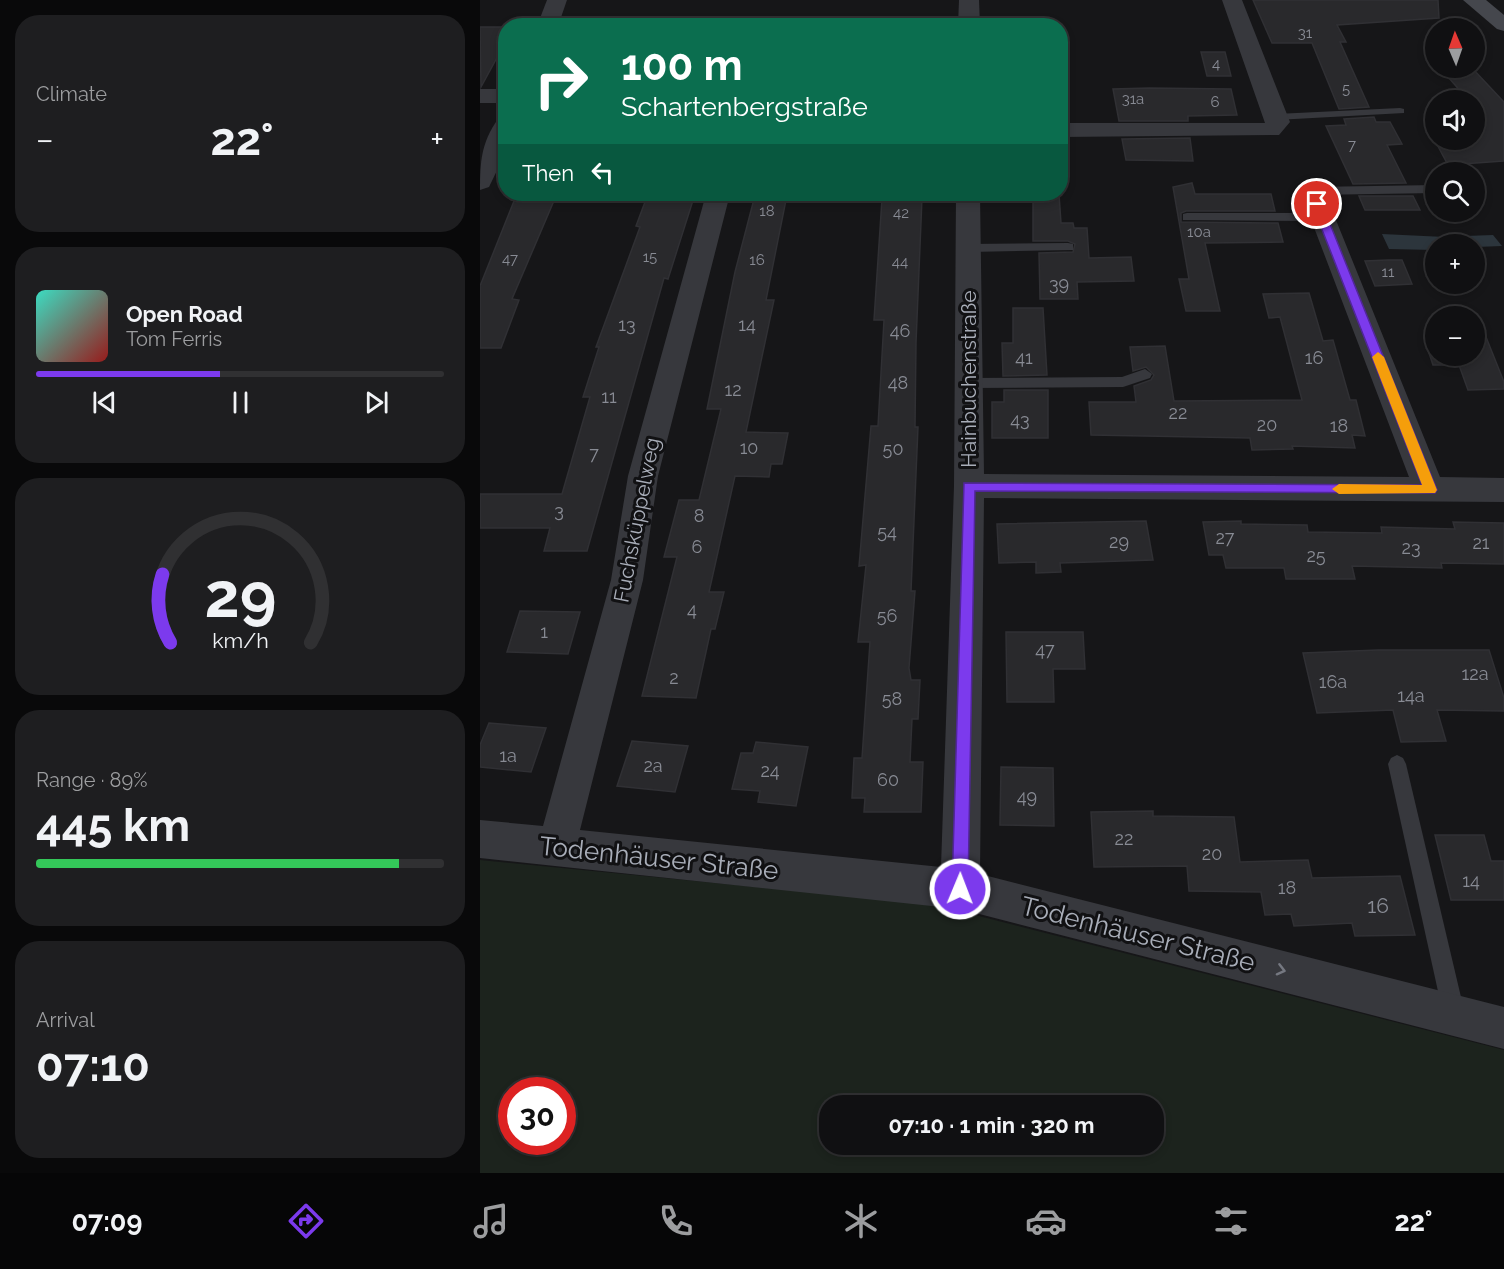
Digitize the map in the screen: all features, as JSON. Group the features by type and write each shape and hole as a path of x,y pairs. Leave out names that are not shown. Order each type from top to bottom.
{"main road":[{"path":"1473,0 1504,25"}],"street":[{"path":"550,18 557,0"},
{"path":"969,0 969,18"},
{"path":"1068,130 1274,123 1232,0"},
{"path":"480,96 498,96"},
{"path":"480,182 498,144"},
{"path":"1311,189 1430,490"},
{"name":"Fuchsküppelweg","path":"557,847 627,580 643,476 716,201"},
{"name":"Hainbuchenstraße","path":"960,889 969,486 968,201"},
{"path":"969,486 1504,490"},
{"name":"Todenhäuser Straße","path":"480,839 960,889 1504,1028"}],"lane":[{"path":"1274,123 1400,111"},
{"path":"1311,189 1425,189"},
{"path":"1187,218 1322,217"},
{"path":"969,248 1068,247"},
{"path":"969,383 1123,382 1145,374"},
{"path":"1397,764 1454,1014"}],"shaded area":[{"path":"1382,234 1425,236 1425,250 1389,249"},
{"path":"1485,235 1493,235 1502,246 1485,247"},
{"path":"480,860 932,904 1504,1050 1504,1173 480,1173"}],"building":[{"path":"1253,0 1438,0 1439,18 1337,25 1346,42 1340,42 1369,107 1339,109 1312,43 1272,43"},
{"path":"480,27 498,27 498,56 481,87"},
{"path":"1201,52 1225,52 1231,76 1207,76"},
{"path":"1449,78 1481,78 1504,102 1504,161 1446,162 1440,150 1485,150 1485,90 1459,90"},
{"path":"1113,89 1231,89 1237,115 1188,116 1188,121 1119,121"},
{"path":"1374,117 1376,122 1390,122 1402,144 1387,145 1406,183 1353,184 1326,126 1346,125 1344,119"},
{"path":"1190,138 1193,161 1126,160 1122,139"},
{"path":"1192,183 1195,194 1271,194 1275,211 1186,211 1181,213 1181,222 1278,223 1283,242 1205,243 1220,311 1186,311 1179,279 1189,279 1173,187"},
{"path":"1359,196 1413,196 1420,210 1365,210"},
{"path":"514,201 554,201 512,299 519,300 501,348 480,348 480,286"},
{"path":"645,201 693,201 668,279 664,278 587,551 544,551 550,528 480,528 480,494 562,494 590,397 583,397 599,347 596,347 640,227 636,226"},
{"path":"753,201 786,201 766,300 774,300 746,432 788,433 782,464 771,464 769,477 735,476 709,592 724,592 715,629 711,629 696,698 642,696 677,557 664,557 679,500 699,500 721,409 707,409 735,272"},
{"path":"882,201 922,201 916,343 915,427 918,427 911,591 915,591 909,668 911,680 920,680 918,719 912,719 910,762 923,762 921,812 864,812 865,798 852,798 854,758 862,758 870,642 858,642 866,565 859,566 871,426 878,426 884,320 874,320"},
{"path":"1033,201 1059,201 1061,223 1073,223 1074,228 1087,228 1089,258 1131,257 1134,281 1077,282 1078,299 1040,299 1039,253 1073,252 1075,244 1068,241 1033,241"},
{"path":"1402,260 1412,284 1375,286 1365,261"},
{"path":"1309,293 1323,341 1333,340 1350,400 1356,400 1365,436 1352,435 1355,448 1292,446 1293,449 1252,450 1250,438 1091,435 1089,402 1136,402 1134,386 1151,380 1154,375 1146,367 1133,371 1130,347 1165,346 1174,401 1302,400 1280,317 1269,318 1263,294"},
{"path":"1013,308 1043,308 1047,375 1003,376 1002,343 1013,343"},
{"path":"1486,337 1504,382 1504,389 1468,390 1459,366 1485,366"},
{"path":"1004,390 1048,390 1048,438 992,438 992,402 1004,402"},
{"path":"1146,521 1153,560 1060,563 1061,572 1036,573 1036,562 999,563 997,524"},
{"path":"1241,521 1241,524 1307,525 1308,532 1382,533 1381,527 1455,529 1453,522 1504,523 1504,564 1441,563 1442,568 1352,566 1355,579 1286,579 1284,568 1226,568 1223,555 1209,555 1203,522"},
{"path":"520,611 580,612 568,654 507,652"},
{"path":"1006,632 1083,632 1085,669 1053,669 1054,702 1007,702"},
{"path":"1489,650 1504,698 1504,711 1437,710 1446,741 1401,742 1393,710 1317,713 1303,653"},
{"path":"489,723 546,728 531,772 480,767 480,745"},
{"path":"632,741 688,746 675,792 617,786"},
{"path":"756,742 808,747 796,806 758,802 760,791 732,789 741,753 753,753"},
{"path":"1001,767 1053,768 1054,826 1000,825"},
{"path":"1153,811 1153,816 1234,817 1240,862 1308,860 1312,878 1400,876 1415,935 1355,936 1352,923 1294,926 1291,914 1265,915 1261,892 1189,891 1187,866 1094,867 1091,812"},
{"path":"1435,835 1484,835 1491,861 1504,861 1504,900 1451,900"}],"slow traffic":[{"path":"1339,489 1430,490 1378,357"}],"route":[{"path":"960,889 969,486 1430,490 1317,204"}]}
